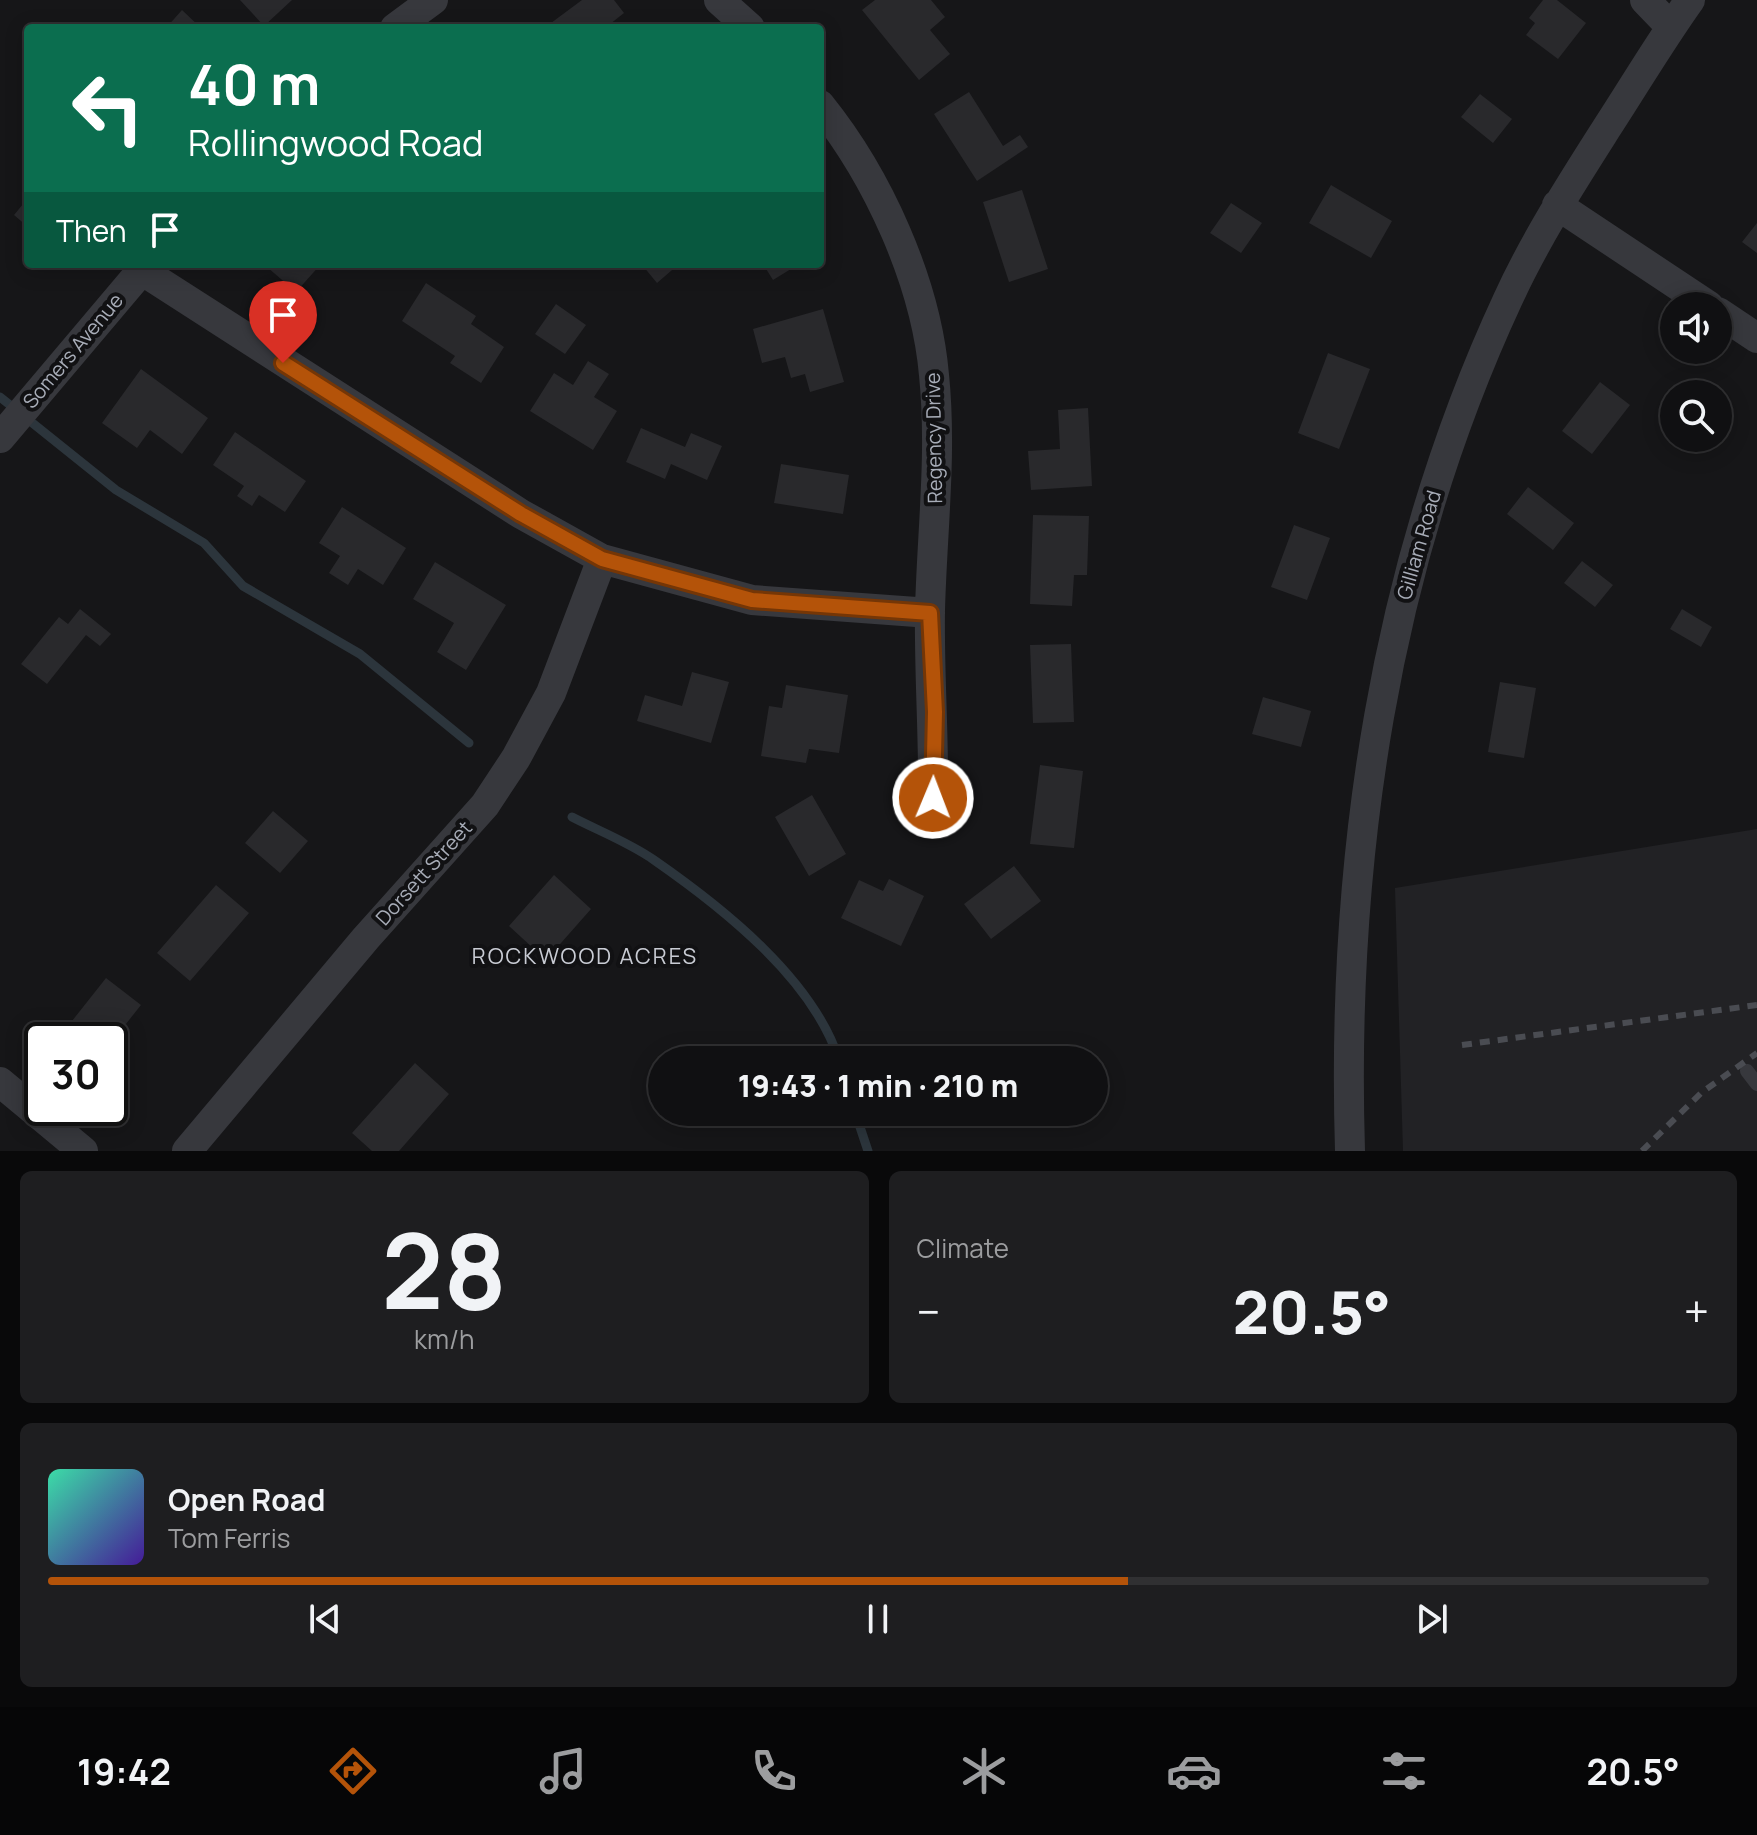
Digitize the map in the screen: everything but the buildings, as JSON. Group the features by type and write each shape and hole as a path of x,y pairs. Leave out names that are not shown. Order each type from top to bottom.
{"street":[{"path":"400,24 433,0"},
{"path":"719,0 746,24"},
{"path":"1645,0 1671,27"},
{"name":"Gilliam Road","path":"1350,1151 1353,907 1362,821 1382,693 1405,593 1463,406 1508,298 1557,205 1690,0"},
{"name":"Regency Drive","path":"824,111 857,158 892,224 914,281 934,373 937,481 930,613 935,712 933,798"},
{"path":"1557,205 1688,292"},
{"name":"Somers Avenue","path":"0,438 143,268"},
{"path":"146,268 521,514 602,559 752,600 930,613"},
{"path":"1732,321 1757,338"},
{"name":"Dorsett Street","path":"187,1151 366,938 485,805 516,758 551,693 602,559"},
{"path":"0,1082 83,1151"}],"lane":[{"path":"1747,1071 1757,1084"}],"shaded area":[{"path":"1757,829 1757,1151 1403,1151 1395,888"}],"waterway":[{"path":"0,397 116,490 204,543 243,586 360,654 469,743"},
{"path":"572,817 645,854 736,923 763,948 809,1001 833,1046"},
{"path":"860,1126 868,1151"}],"railway":[{"path":"1462,1045 1757,1005"},
{"path":"1642,1151 1701,1093 1757,1053"}],"district":[{"name":"ROCKWOOD ACRES","path":"585,956"}],"route":[{"path":"283,363 521,514 602,559 651,575 752,600 806,607 930,613 935,712 933,798"}]}
